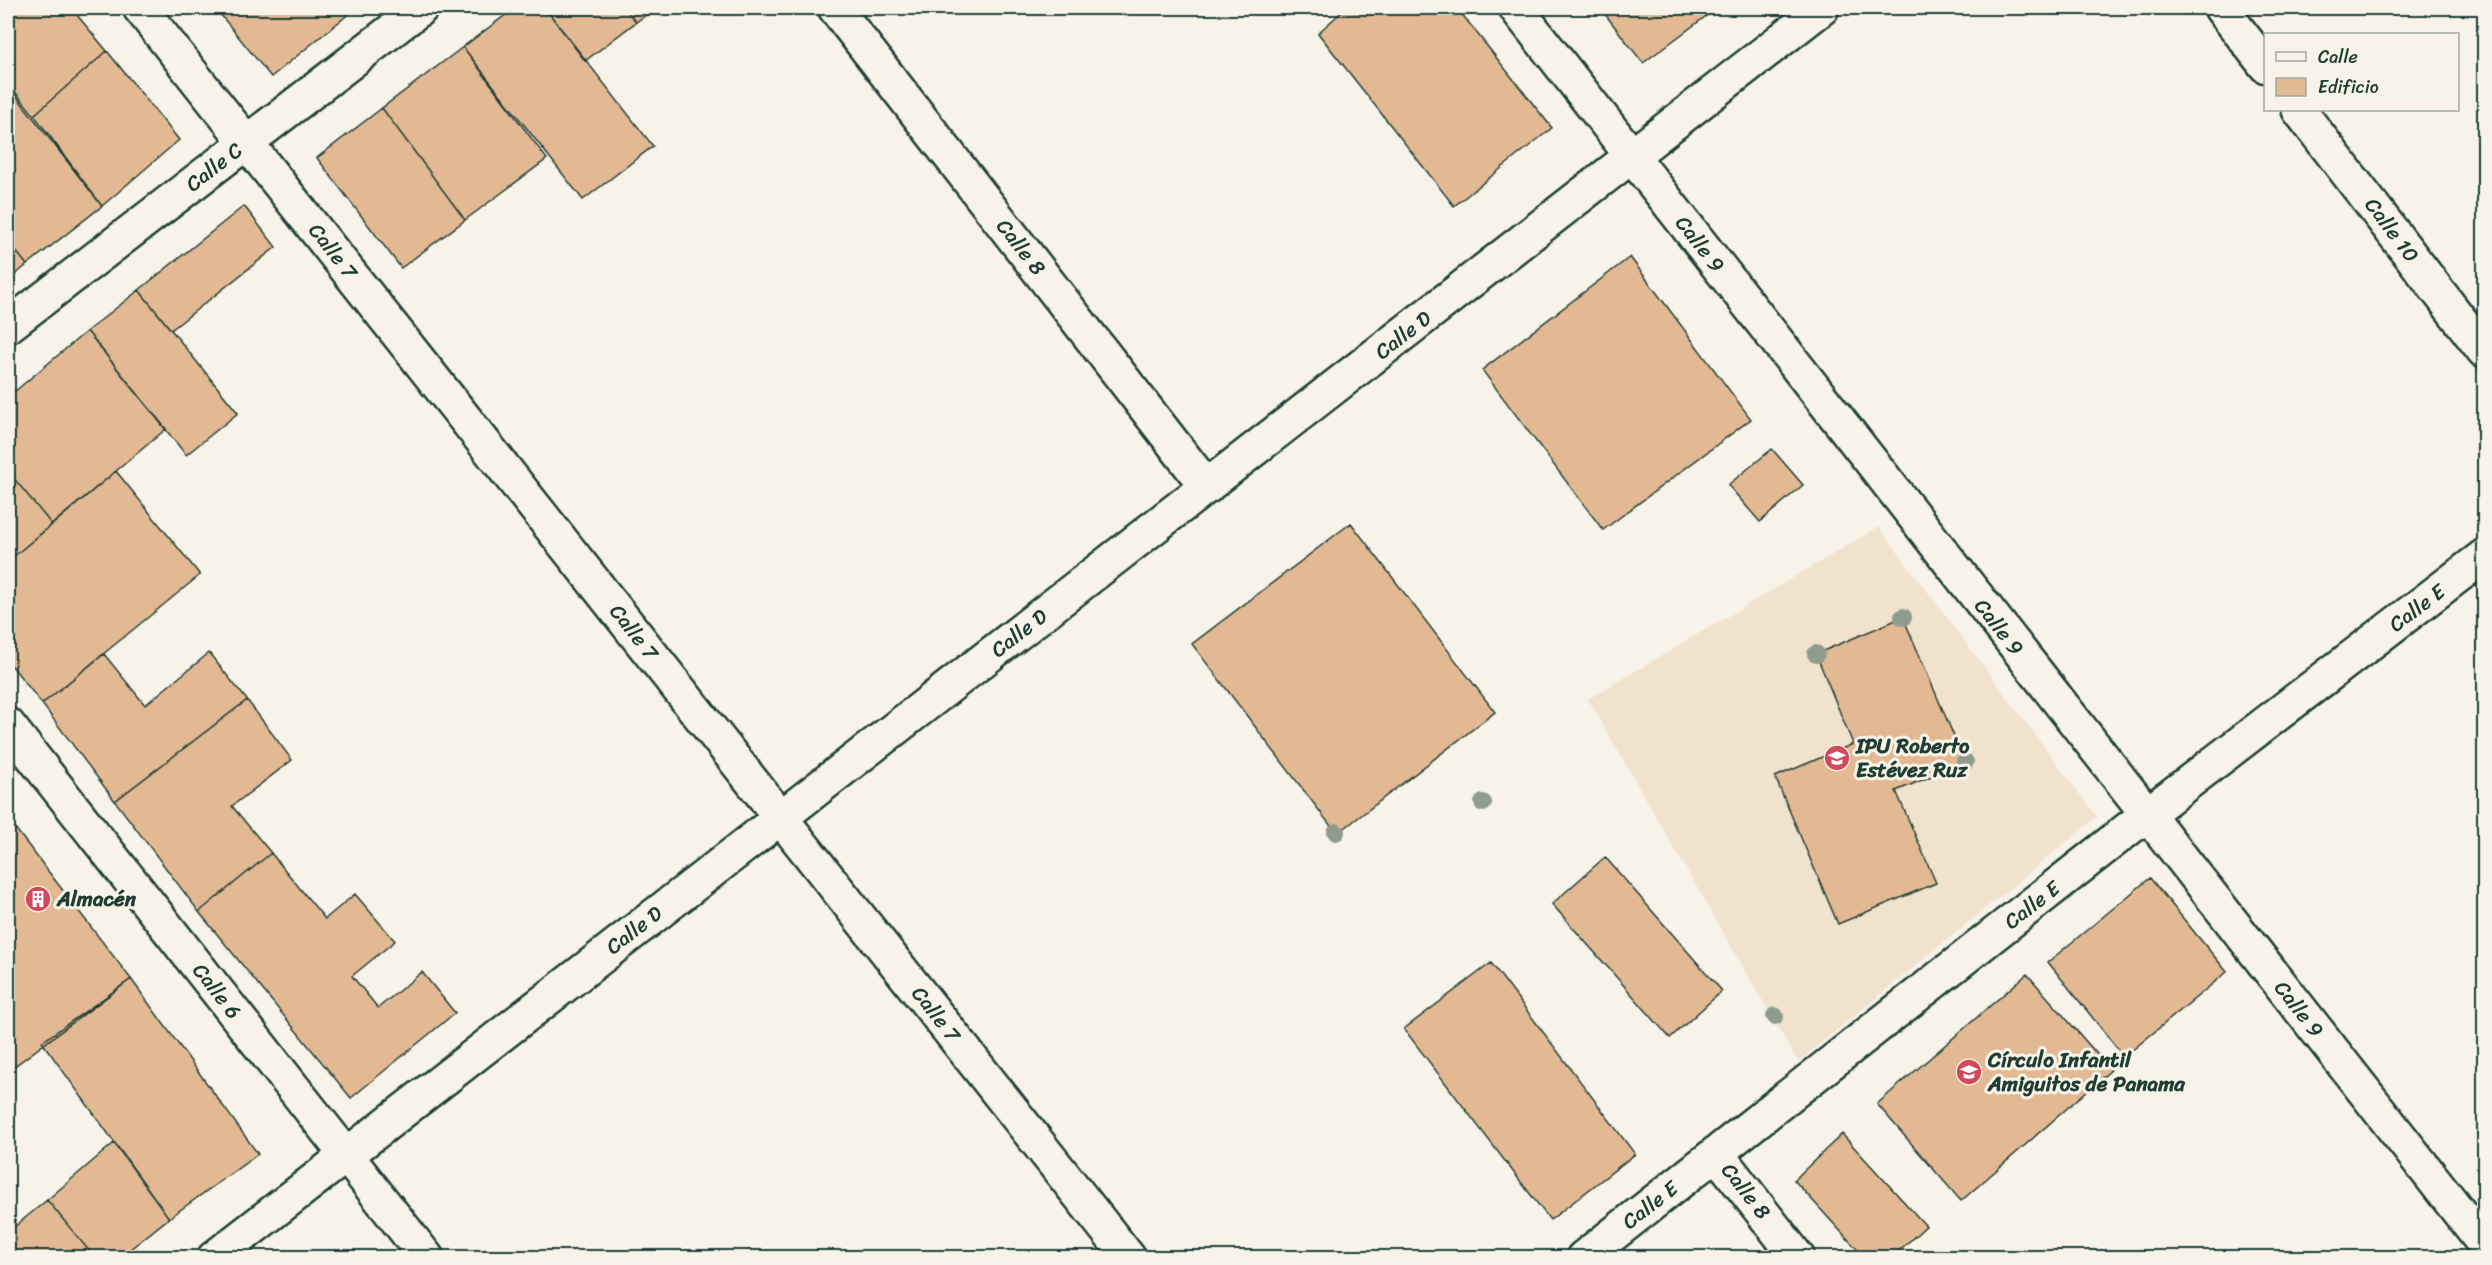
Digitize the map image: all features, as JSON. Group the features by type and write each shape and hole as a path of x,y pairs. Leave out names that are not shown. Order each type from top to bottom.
{"street":[{"name":"Calle 7","path":"140,8 1129,1257"},
{"name":"Calle C","path":"8,326 421,8"},
{"name":"Calle 8","path":"835,8 1207,487"},
{"name":"Calle 9","path":"1516,8 2484,1244"},
{"name":"Calle D","path":"214,1257 1822,8"},
{"path":"2221,8 2264,65"},
{"name":"Calle 10","path":"2300,111 2484,351"},
{"name":"Calle E","path":"1583,1257 2146,815 2484,556"},
{"name":"Calle 6","path":"8,724 427,1257"},
{"name":"Calle 8","path":"1716,1153 1798,1257"}],"shaded area":[{"name":"IPU Roberto Estévez Ruz","path":"1879,527 2097,817 1798,1062 1588,699"}],"building":[{"path":"8,8 71,8 107,51 34,115 8,83"},
{"path":"356,8 271,77 216,9"},
{"path":"515,8 545,8 653,146 583,200 463,47"},
{"path":"545,8 625,8 636,22 585,61"},
{"path":"625,8 656,8 636,22"},
{"path":"1346,8 1457,8 1552,128 1454,206 1318,33"},
{"path":"1717,8 1643,63 1601,9"},
{"path":"463,47 547,159 465,220 382,108"},
{"path":"107,51 179,140 102,206 34,115"},
{"path":"14,93 102,206 27,265 8,241 8,98"},
{"path":"382,108 465,220 401,268 317,158"},
{"path":"244,206 276,247 171,330 139,290"},
{"path":"8,241 27,265 8,281"},
{"path":"1630,257 1751,419 1603,530 1482,370"},
{"path":"139,290 238,413 186,455 87,331"},
{"path":"87,331 166,429 52,525 8,471 8,397"},
{"path":"1772,449 1803,485 1760,522 1728,485"},
{"path":"8,471 52,525 8,561"},
{"path":"116,471 200,575 42,704 8,661 8,561"},
{"path":"1351,523 1495,712 1337,834 1192,644"},
{"path":"1903,617 1965,762 1896,791 1936,883 1838,924 1775,777 1853,744 1816,654"},
{"path":"209,653 247,700 115,801 42,704 104,654 145,705"},
{"path":"247,700 292,760 232,806 271,853 199,912 115,801"},
{"name":"Almacén","path":"8,819 131,979 8,1071"},
{"path":"271,853 325,919 355,894 395,941 352,976 378,1008 422,972 455,1013 351,1098 199,912"},
{"path":"1605,857 1722,991 1670,1038 1552,904"},
{"path":"2150,878 2227,972 2124,1057 2048,962"},
{"path":"1491,963 1635,1154 1550,1220 1404,1029"},
{"path":"2027,974 2111,1070 1961,1201 1877,1104"},
{"path":"131,979 258,1154 169,1218 42,1042"},
{"path":"1842,1134 1926,1226 1891,1258 1865,1258 1794,1180"},
{"path":"114,1143 169,1218 119,1258 95,1258 47,1200"},
{"path":"47,1200 95,1258 8,1258 8,1232"}],"place":[{"name":"IPU Roberto Estévez Ruz","path":"1837,758"},
{"name":"Almacén","path":"38,899"},
{"name":"Círculo Infantil Amiguitos de Panama","path":"1969,1072"}]}
